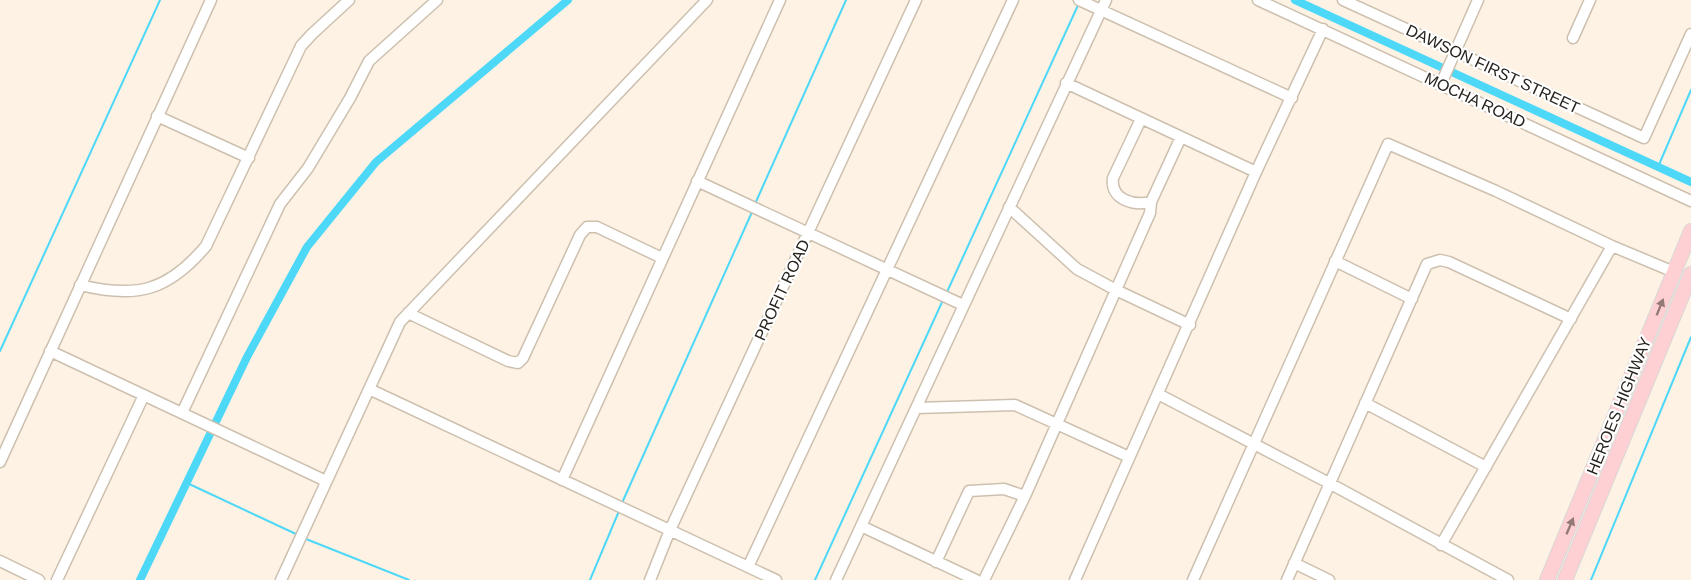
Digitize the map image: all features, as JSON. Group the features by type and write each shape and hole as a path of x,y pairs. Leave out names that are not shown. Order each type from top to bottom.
{"main road":[{"name":"HEROES HIGHWAY","path":"1547,580 1690,234"},
{"name":"HEROES HIGHWAY","path":"1565,580 1691,274"}],"street":[{"path":"0,462 211,0"},
{"path":"80,285 117,291 144,289 164,283 179,274 206,246 301,46 349,0"},
{"path":"182,413 280,204 308,168 350,98 369,61 437,0"},
{"path":"281,580 400,322 707,0"},
{"path":"562,480 780,0"},
{"name":"PROFIT ROAD","path":"650,580 670,530 916,0"},
{"path":"748,567 1013,0"},
{"path":"1079,0 1103,5 1292,98"},
{"name":"MOCHA ROAD","path":"1258,0 1443,80 1691,201"},
{"name":"DAWSON FIRST STREET","path":"1343,0 1644,138 1691,34"},
{"path":"1443,80 1478,0"},
{"path":"1573,38 1590,0"},
{"path":"836,580 1103,5"},
{"path":"1074,580 1190,325 1256,172 1323,29"},
{"path":"1066,83 1256,172"},
{"path":"157,116 249,158"},
{"path":"1141,118 1113,178 1112,185 1116,193 1127,202 1138,205 1151,202"},
{"path":"984,580 1025,496 1150,213 1151,202 1181,137"},
{"path":"1193,580 1388,144 1674,272"},
{"path":"697,182 963,305"},
{"path":"1009,207 1077,269 1190,325"},
{"path":"408,313 508,361 518,363 523,358 580,235 587,226 597,228 662,258"},
{"path":"1441,545 1612,246"},
{"path":"1287,580 1427,264 1440,260 1449,262 1571,319"},
{"path":"1335,261 1412,298"},
{"path":"50,351 327,481"},
{"path":"369,389 776,580"},
{"path":"1158,394 1508,580"},
{"path":"57,580 144,395"},
{"path":"1365,403 1486,467"},
{"path":"916,408 1016,405 1129,457"},
{"path":"936,562 969,491 1004,489 1025,496"},
{"path":"861,526 976,580"},
{"path":"0,561 39,580"},
{"path":"1294,563 1329,580"}],"waterway":[{"path":"0,351 160,0"},
{"path":"140,580 247,357 307,247 376,162 568,0"},
{"path":"755,204 846,0"},
{"path":"1295,0 1691,182"},
{"path":"947,292 1079,3"},
{"path":"1658,167 1691,90"},
{"path":"622,503 752,212"},
{"path":"815,580 943,300"},
{"path":"1591,580 1691,337"},
{"path":"187,483 296,534"},
{"path":"590,580 619,511"},
{"path":"306,539 409,580"}]}
